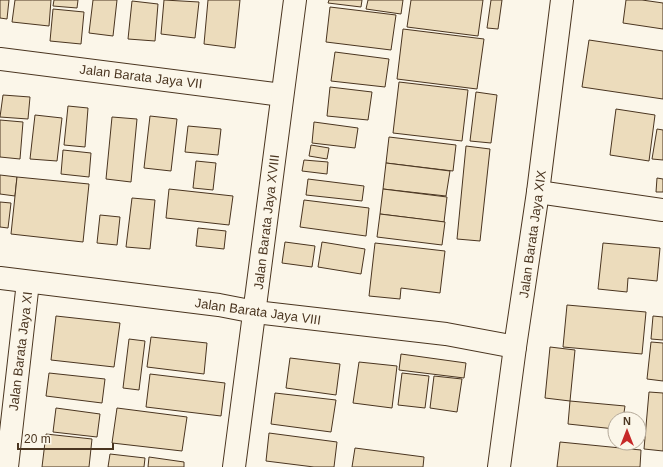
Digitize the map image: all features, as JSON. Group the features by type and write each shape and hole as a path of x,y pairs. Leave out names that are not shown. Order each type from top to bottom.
{"street":[{"name":"Jalan Barata Jaya XVIII","path":"234,467 295,0"},
{"name":"Jalan Barata Jaya XIX","path":"499,467 538,192 562,0"},
{"name":"Jalan Barata Jaya VII","path":"0,58 282,95"},
{"path":"538,192 663,210"},
{"name":"Jalan Barata Jaya VIII","path":"0,278 219,305 254,312 446,334 515,346"},
{"name":"Jalan Barata Jaya XI","path":"7,467 28,282"}],"building":[{"path":"0,0 9,0 7,19 0,18"},
{"path":"15,0 51,0 49,26 12,22"},
{"path":"54,0 78,0 77,8 53,6"},
{"path":"93,0 117,0 113,36 89,33"},
{"path":"164,0 199,2 195,38 161,34"},
{"path":"208,0 240,0 235,48 204,44"},
{"path":"329,0 362,0 361,7 328,3"},
{"path":"368,0 403,0 401,14 366,9"},
{"path":"411,0 483,0 478,36 407,27"},
{"path":"491,0 502,0 498,29 487,28"},
{"path":"626,0 642,0 663,3 663,29 623,23"},
{"path":"132,1 158,4 155,41 128,39"},
{"path":"330,7 396,15 391,50 326,42"},
{"path":"53,9 84,12 81,44 50,41"},
{"path":"403,29 484,39 477,89 397,79"},
{"path":"589,40 663,51 663,99 582,87"},
{"path":"335,52 389,59 385,87 331,81"},
{"path":"399,82 468,90 462,141 393,133"},
{"path":"330,87 372,92 368,120 327,116"},
{"path":"476,92 497,95 491,143 470,141"},
{"path":"3,95 30,97 28,119 0,117"},
{"path":"68,106 88,108 85,147 64,145"},
{"path":"616,109 655,115 649,161 610,155"},
{"path":"35,115 62,118 57,161 30,159"},
{"path":"150,116 177,119 171,171 144,168"},
{"path":"112,117 137,119 131,182 106,179"},
{"path":"0,120 23,122 20,159 0,157"},
{"path":"314,122 358,128 355,148 312,143"},
{"path":"188,126 221,129 218,155 185,152"},
{"path":"657,129 663,130 663,160 652,159"},
{"path":"389,137 456,145 453,171 386,163"},
{"path":"311,145 329,148 327,159 309,156"},
{"path":"466,146 490,149 480,241 457,239"},
{"path":"63,150 91,153 89,177 61,174"},
{"path":"304,160 328,162 327,174 302,171"},
{"path":"196,161 216,163 213,190 193,188"},
{"path":"386,163 450,171 446,196 383,189"},
{"path":"0,175 17,177 15,196 0,194"},
{"path":"17,177 89,184 83,242 11,234"},
{"path":"657,178 663,179 663,192 656,192"},
{"path":"308,179 364,186 362,201 306,195"},
{"path":"169,189 233,196 229,225 166,218"},
{"path":"383,189 447,197 444,222 380,214"},
{"path":"132,198 155,200 150,249 126,247"},
{"path":"304,200 369,208 366,236 300,227"},
{"path":"0,202 11,203 8,228 0,227"},
{"path":"380,214 445,222 442,245 377,237"},
{"path":"100,215 120,217 117,245 97,243"},
{"path":"198,228 226,231 224,249 196,246"},
{"path":"285,242 315,246 312,267 282,263"},
{"path":"322,242 365,249 361,274 318,267"},
{"path":"375,243 445,251 440,293 401,288 400,299 369,296"},
{"path":"603,243 660,248 657,281 628,278 627,292 598,289"},
{"path":"567,305 646,312 642,354 563,347"},
{"path":"56,316 120,323 114,367 51,360"},
{"path":"653,316 663,317 663,340 651,339"},
{"path":"151,337 207,343 204,374 147,367"},
{"path":"129,339 145,341 139,390 123,388"},
{"path":"651,342 663,343 663,381 647,379"},
{"path":"550,347 575,350 570,401 545,398"},
{"path":"401,354 466,363 464,378 399,370"},
{"path":"290,358 340,364 336,395 286,388"},
{"path":"359,362 397,366 392,408 353,403"},
{"path":"49,373 105,379 102,403 46,396"},
{"path":"402,373 429,376 425,408 398,405"},
{"path":"150,374 225,383 221,416 146,407"},
{"path":"434,376 462,379 457,412 430,408"},
{"path":"649,392 663,393 663,451 647,449 647,415"},
{"path":"275,393 336,400 331,432 271,424"},
{"path":"570,401 625,406 624,411 607,411 607,428 568,424"},
{"path":"56,408 100,414 97,437 53,432"},
{"path":"117,408 187,417 182,451 112,443"},
{"path":"269,433 337,442 334,467 314,467 266,461"},
{"path":"46,434 92,439 89,467 42,467"},
{"path":"560,442 607,447 607,451 641,451 640,467 557,467"},
{"path":"355,448 424,457 423,467 352,467"},
{"path":"110,454 145,458 144,467 108,467"},
{"path":"149,457 184,462 184,467 148,467"}]}
